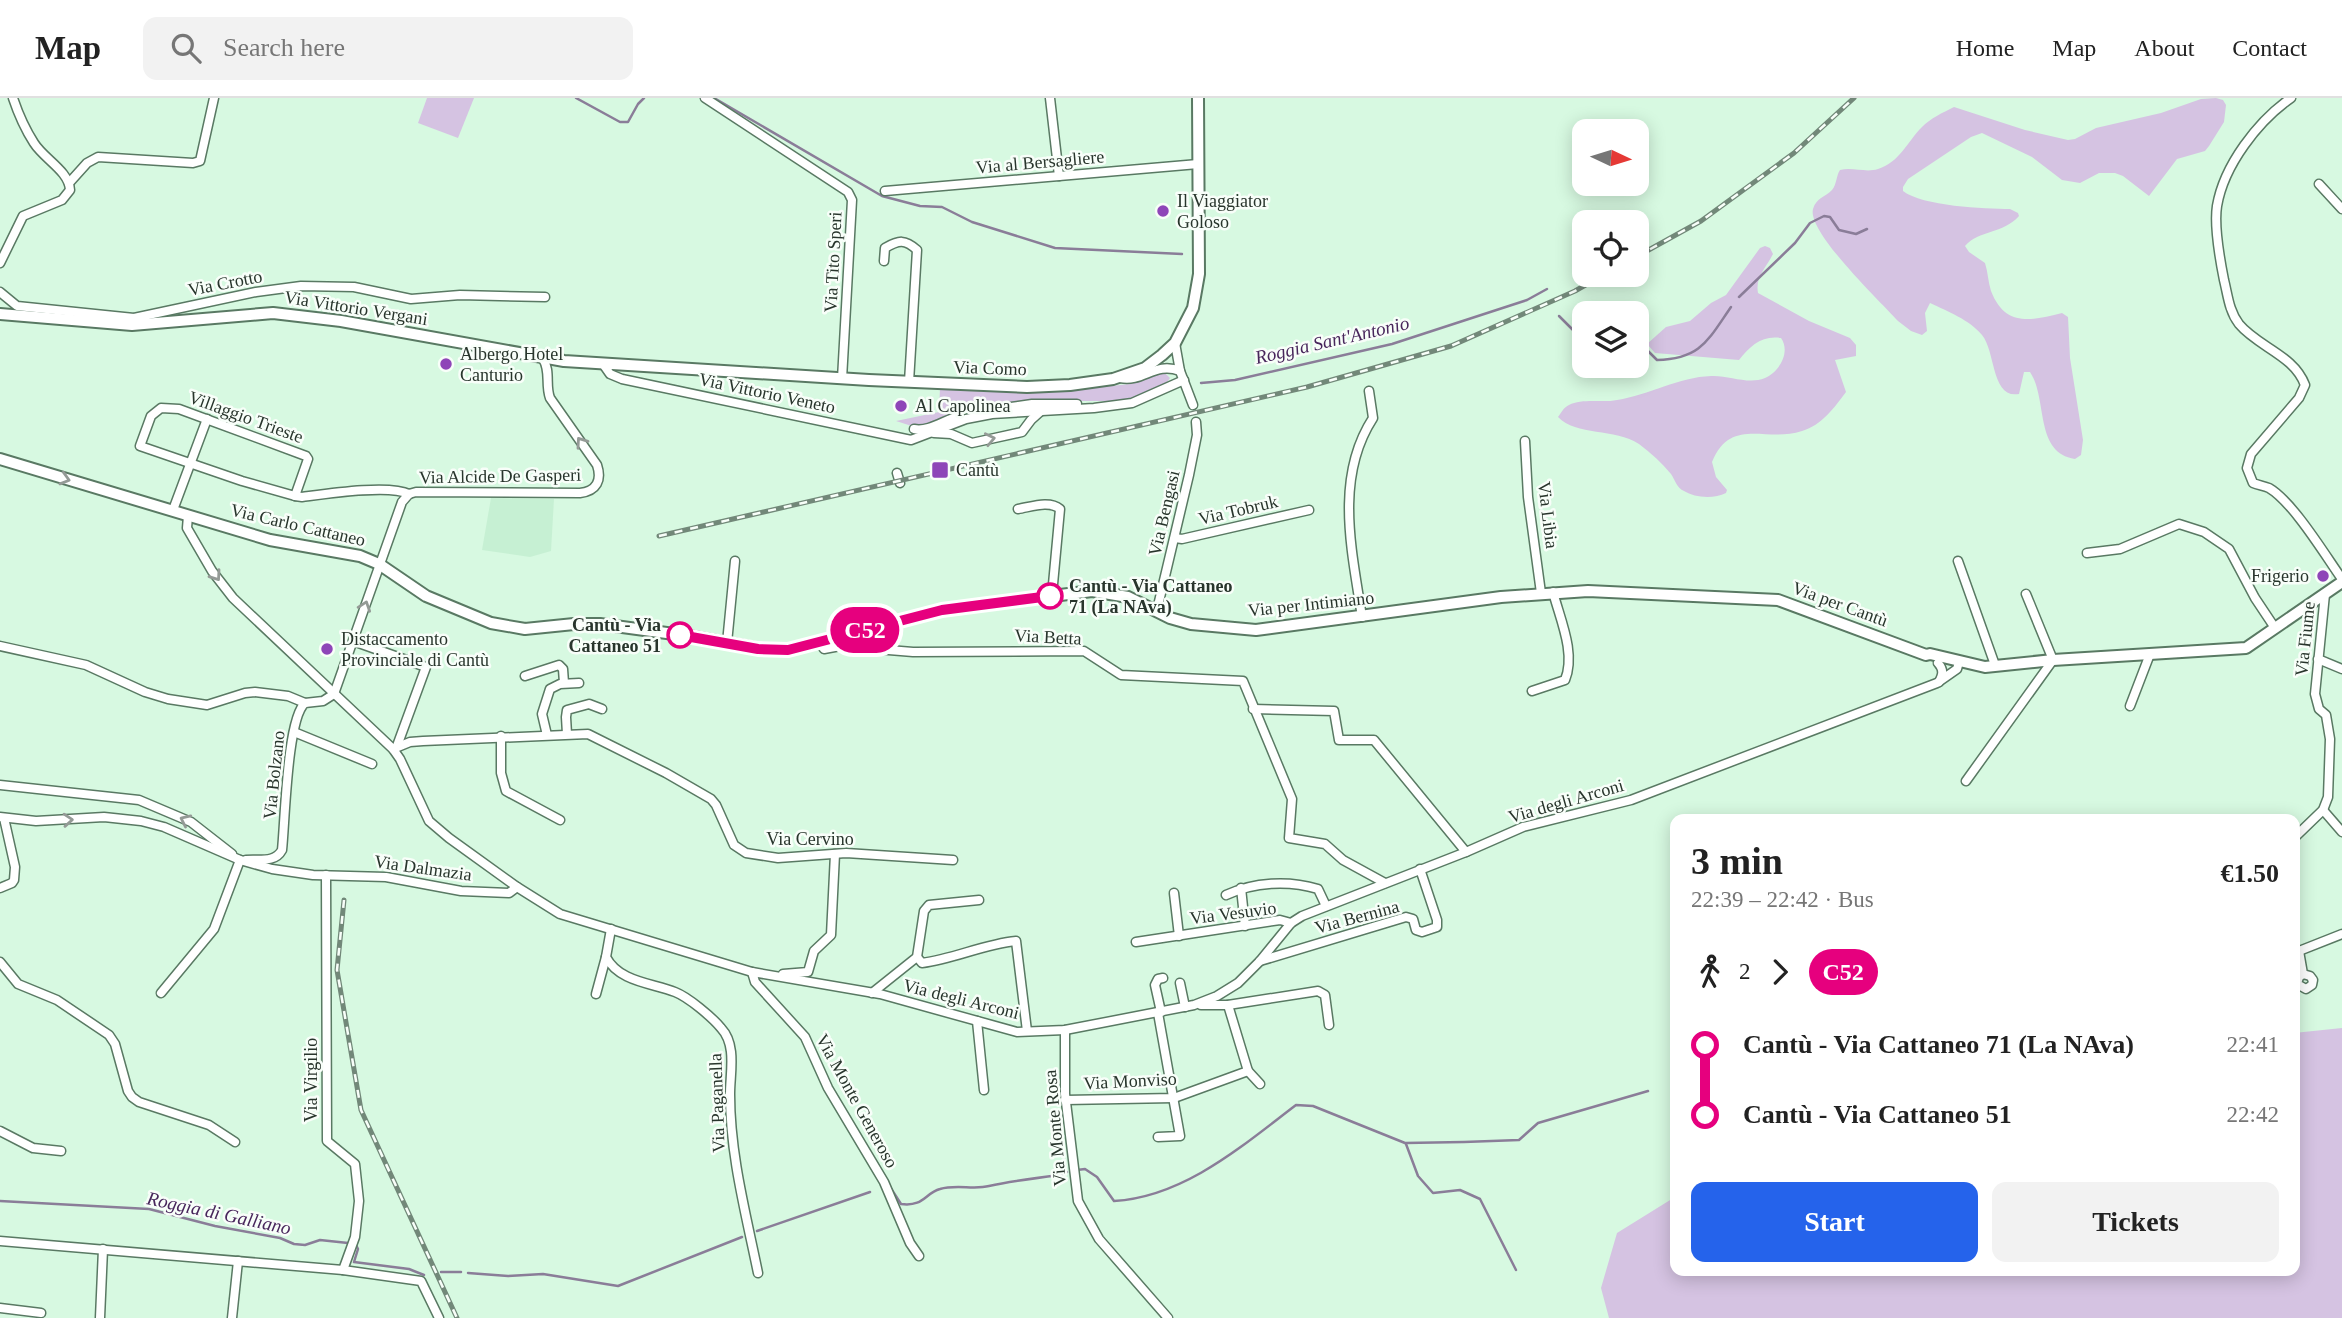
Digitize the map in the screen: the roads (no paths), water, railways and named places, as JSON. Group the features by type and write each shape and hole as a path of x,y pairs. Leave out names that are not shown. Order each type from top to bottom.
{"street":[{"path":"13,98 33,142 69,183"},
{"path":"0,263 23,216 62,200 68,194 69,183 87,163 98,157 193,163 200,161 214,98"},
{"name":"Via Tito Speri","path":"705,98 848,192 852,200 842,379"},
{"path":"1050,98 1059,176"},
{"name":"Via Como","path":"543,359 842,379 1027,387 1070,385 1120,378 1145,368 1171,346 1193,308 1198,285 1198,98"},
{"path":"2291,98 2257,131 2229,169 2217,206 2219,257 2232,314 2242,327 2288,362 2302,376 2305,385 2299,398 2251,454 2248,468 2253,484 2268,488 2278,495 2296,515 2342,580"},
{"name":"Via al Bersagliere","path":"885,191 1198,164"},
{"path":"2319,184 2342,209"},
{"path":"884,261 885,248 897,241 908,241 917,250 909,382"},
{"name":"Via Crotto","path":"0,292 17,306 134,318 256,292 301,286 354,287 411,299 460,295 545,297"},
{"name":"Via Vittorio Vergani","path":"0,316 29,320 36,318 132,324 273,313 341,321 543,359"},
{"path":"1171,346 1170,359 1182,376 1193,405"},
{"name":"Via Alcide De Gasperi","path":"409,494 580,493 591,491 595,487 599,478 597,465 550,398 548,366 543,359"},
{"path":"547,382 553,371 564,361"},
{"name":"Via Vittorio Veneto","path":"603,364 610,374 622,379 900,438 918,438 966,419 992,415 1132,403 1146,398 1182,376"},
{"path":"1120,378 1134,379 1164,368 1182,376"},
{"path":"914,429 927,429 939,422 965,414 1025,404 1127,401 1156,391 1182,376"},
{"path":"1362,617 1347,504 1362,435 1373,418 1369,391"},
{"name":"Villaggio Trieste","path":"161,408 173,408 207,419 308,459 295,496 189,464 140,446 151,416 161,408"},
{"name":"Via Vittorio Veneto","path":"930,433 951,434 969,442 981,441 1022,432 1041,411"},
{"path":"173,510 207,419"},
{"name":"Via Bengasi","path":"1157,610 1195,447 1196,422"},
{"name":"Via Libia","path":"1525,440 1528,497 1547,592 1567,648 1570,668 1565,680 1532,691"},
{"name":"Via Carlo Cattaneo","path":"0,459 283,543 360,556 379,564 426,596 491,623 532,629 600,624 773,650 820,643 942,610 1052,595 1105,592 1128,597 1157,610"},
{"path":"897,473 900,483"},
{"path":"0,646 86,665 145,692 168,699 207,705 255,692 288,696 305,703 323,701 334,694 402,502 409,494 399,491 346,491 295,496"},
{"path":"1018,509 1048,505 1056,505 1060,509 1052,595"},
{"name":"Via Tobruk","path":"1175,538 1182,539 1309,510"},
{"name":"Via degli Arconi","path":"188,516 187,528 223,586 334,694 395,748 429,821 517,887 560,914 752,972 872,993 1017,1032 1065,1030 1194,1005 1217,996 1238,983 1291,923 1326,906 1466,852 1522,827 1631,800 1939,682 1958,666"},
{"path":"2087,553 2120,549 2179,524 2204,532 2228,549 2275,628"},
{"path":"727,643 735,561"},
{"path":"1958,561 1990,666"},
{"name":"Via per Cantù","path":"1471,600 1547,592 1588,591 1777,600 1958,666 1990,666 2246,648 2342,580"},
{"path":"1966,780 2053,660 2026,594"},
{"name":"Via Fiume","path":"2323,810 2329,787 2330,739 2326,715 2319,709 2315,694 2325,594"},
{"name":"Via per Intimiano","path":"1157,610 1170,618 1191,624 1256,630 1471,600"},
{"path":"352,641 426,667 395,748"},
{"name":"Via Betta","path":"820,643 824,649 840,646 913,652 1084,651 1121,675 1243,681 1292,799 1289,838 1325,844 1343,860 1385,883"},
{"path":"2130,706 2150,654"},
{"path":"1926,655 1929,660 1958,666"},
{"path":"2318,659 2342,669"},
{"path":"1938,663 1942,668 1939,682"},
{"path":"525,676 559,664 563,669 564,683"},
{"path":"547,735 542,714 550,689 564,683 579,683"},
{"name":"Via Bolzano","path":"240,860 272,859 282,850 296,715 305,703"},
{"path":"567,734 568,710 589,705 602,709"},
{"path":"1253,709 1334,711 1339,740 1374,740 1466,852"},
{"path":"294,732 372,764"},
{"name":"Via Cervino","path":"395,748 423,741 582,733 595,736 711,799 734,845 741,851 778,858 835,854 953,860"},
{"path":"501,736 501,773 506,791 560,820"},
{"path":"0,785 139,800 195,824 240,860 214,929 161,993"},
{"path":"2300,832 2323,810 2342,832"},
{"name":"Via Dalmazia","path":"2,818 36,821 104,817 141,821 164,827 240,860 272,869 326,875 386,877 461,891 509,893 517,887"},
{"path":"0,888 12,883 15,874 2,818"},
{"path":"769,975 808,972 814,951 831,935 835,854"},
{"name":"Via Bernina","path":"1260,961 1406,917 1413,919 1416,930 1422,932 1437,927 1420,869"},
{"name":"Via Virgilio","path":"326,875 327,1141 355,1164 359,1201 355,1237 343,1270"},
{"path":"1226,895 1241,888 1275,883 1318,889 1326,906"},
{"path":"1241,888 1245,926"},
{"name":"Via Vesuvio","path":"1174,893 1180,936"},
{"path":"872,993 917,957 924,911 929,905 979,900"},
{"name":"Via Vesuvio","path":"1136,942 1280,920 1291,923"},
{"path":"596,993 611,929"},
{"path":"2300,952 2342,934"},
{"path":"917,957 922,963 1001,943 1016,942 1027,1031"},
{"name":"Via Paganella","path":"606,957 616,970 632,979 682,995 717,1023 727,1035 731,1050 730,1097 735,1163 758,1273"},
{"path":"0,962 18,984 57,1000 109,1035 115,1044 132,1097 139,1102 209,1125 235,1142"},
{"path":"2300,964 2303,974"},
{"name":"Via Monte Generoso","path":"752,972 755,982 805,1037 828,1088 884,1182 910,1243 919,1256"},
{"path":"1158,1137 1180,1136 1155,985 1158,979 1163,978"},
{"path":"1180,983 1185,1007"},
{"path":"1194,1005 1228,1005 1318,991 1325,995 1329,1025"},
{"path":"1228,1005 1248,1071 1260,1084"},
{"path":"977,1021 984,1090"},
{"name":"Via Monte Rosa","path":"1065,1030 1066,1100 1078,1200 1099,1238 1168,1318"},
{"name":"Via Monviso","path":"1066,1100 1174,1098 1248,1071"},
{"path":"0,1131 33,1148 61,1151"},
{"path":"0,1241 343,1270 421,1281 439,1318"},
{"path":"100,1318 103,1249"},
{"path":"232,1318 238,1261"},
{"path":"0,1308 41,1313"}],"waterway":[{"name":"Roggia Sant'Antonio","path":"576,98 620,122 628,122 644,98"},
{"name":"Roggia Sant'Antonio","path":"714,98 882,196 920,206 942,207 972,222 1055,248 1182,254"},
{"name":"Roggia Sant'Antonio","path":"1739,297 1795,243 1810,223 1824,216 1830,217 1839,230 1856,234 1867,229"},
{"name":"Roggia Sant'Antonio","path":"1201,383 1235,380 1392,344 1527,300 1547,289"},
{"name":"Roggia Sant'Antonio","path":"1649,352 1657,360 1672,359 1694,351 1709,338 1731,307"},
{"name":"Roggia Sant'Antonio","path":"1559,316 1572,329"},
{"name":"Roggia di Galliano","path":"1077,1170 1085,1169 1097,1177 1114,1201 1140,1197 1188,1180 1233,1152 1296,1105 1313,1106 1405,1143 1519,1140 1538,1123 1648,1091"},
{"path":"1406,1144 1418,1176 1433,1193 1460,1190 1480,1199 1516,1270"},
{"name":"Roggia di Galliano","path":"890,1187 901,1204 909,1204 919,1202 935,1191 946,1188 983,1187 1067,1172"},
{"name":"Roggia di Galliano","path":"757,1231 870,1192"},
{"name":"Roggia di Galliano","path":"0,1201 149,1209 215,1226 280,1238 294,1244 305,1245 320,1240 348,1243"},
{"name":"Roggia di Galliano","path":"468,1273 508,1276 543,1274 618,1286 742,1237"},
{"name":"Roggia di Galliano","path":"356,1245 358,1249 354,1262 409,1269 424,1275"},
{"name":"Roggia di Galliano","path":"441,1272 461,1272"}],"railway":[{"path":"1649,250 1701,221 1794,153 1854,98"},
{"path":"659,536 1307,387 1451,346 1582,287"},
{"path":"344,900 337,970 361,1110 457,1318"}],"place":[{"name":"Il Viaggiator Goloso","path":"1163,211"},
{"name":"Albergo Hotel Canturio","path":"446,364"},
{"name":"Al Capolinea","path":"901,406"},
{"name":"Cantù","path":"940,470"},
{"name":"Frigerio","path":"2323,576"},
{"name":"Cantù - Via Cattaneo 71 (La NAva)","path":"1050,596"},
{"name":"Cantù - Via Cattaneo 51","path":"680,635"},
{"name":"Distaccamento Provinciale di Cantù","path":"327,649"}]}
